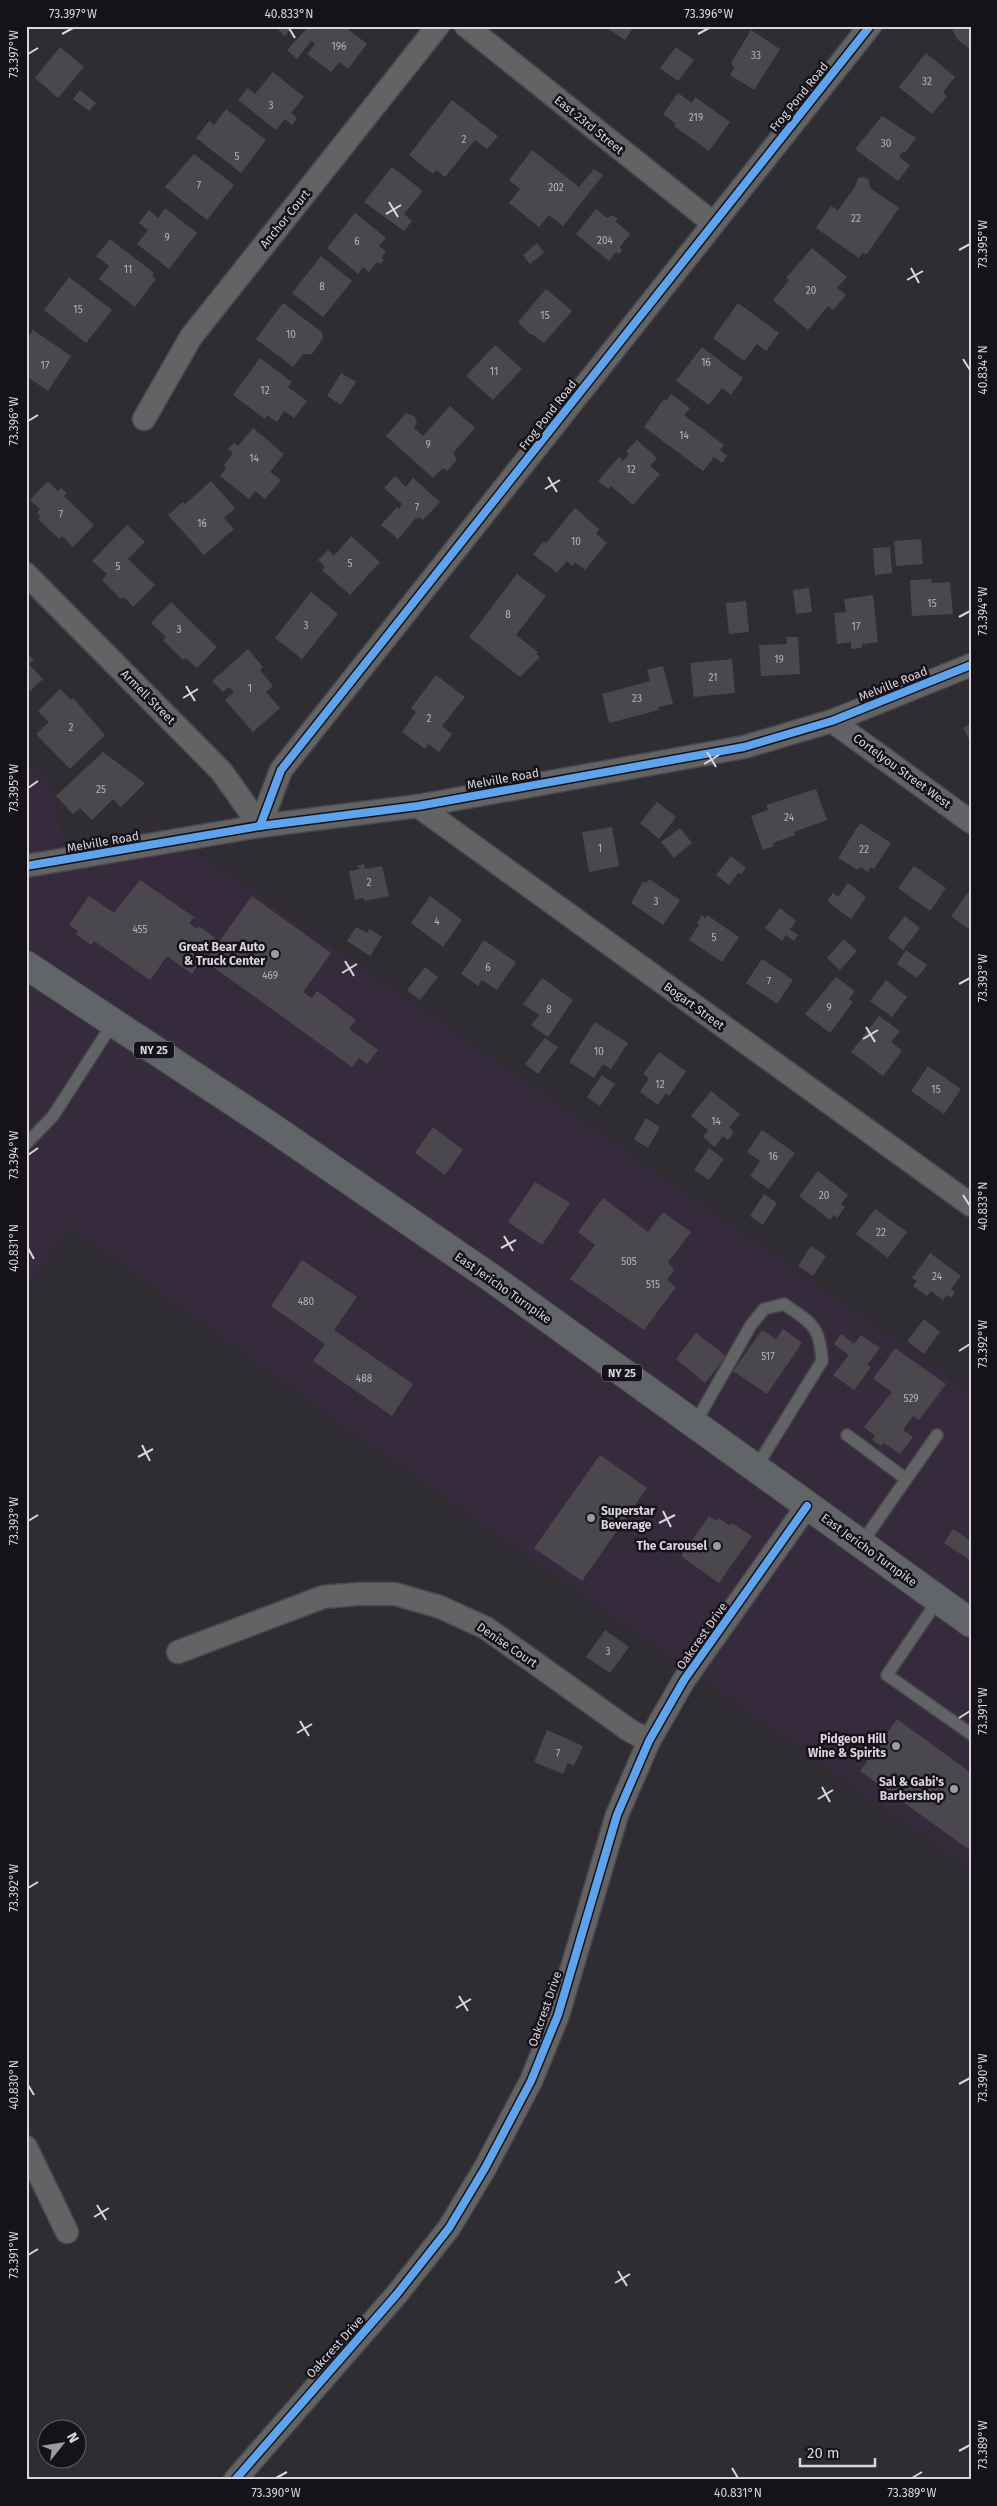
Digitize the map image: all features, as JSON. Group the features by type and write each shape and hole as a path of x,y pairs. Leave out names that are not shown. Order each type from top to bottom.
{"main road":[{"name":"East Jericho Turnpike","path":"31,973 113,1023 270,1126 493,1280 971,1623"}],"street":[{"name":"Anchor Court","path":"144,419 191,337 438,26"},
{"name":"East 23rd Street","path":"466,26 713,223"},
{"name":"Frog Pond Road","path":"260,826 281,770 337,702 870,26"},
{"name":"Armell Street","path":"26,574 222,772 260,826"},
{"name":"Melville Road","path":"26,866 260,826 418,806 744,747 832,721 971,665"},
{"name":"Cortelyou Street West","path":"832,721 971,822"},
{"name":"Bogart Street","path":"418,806 971,1205"},
{"name":"Oakcrest Drive","path":"235,2480 397,2294 449,2228 485,2168 531,2081 558,2015 617,1815 649,1741 684,1680 807,1506"},
{"name":"Denise Court","path":"178,1652 323,1597 358,1594 395,1594 440,1607 486,1628 630,1730 649,1741"},
{"path":"26,2147 68,2232"}],"lane":[{"path":"26,1144 54,1116 113,1023"},
{"path":"694,1425 751,1325 764,1310 784,1304 813,1324 818,1332 822,1361 755,1469"},
{"path":"847,1435 906,1479"},
{"path":"861,1544 937,1435"},
{"path":"938,1600 887,1675 971,1734"}],"shaded area":[{"path":"26,759 50,782 64,843 160,827 971,1393 971,1869 339,1422 70,1226 26,1288"}],"building":[{"path":"275,26 293,26 285,36"},
{"path":"309,26 319,28 321,26 344,26 367,44 348,69 339,62 331,72 307,54 315,44 311,41 297,59 287,50"},
{"path":"604,26 634,26 625,40"},
{"path":"956,26 971,26 971,50 958,40 952,30"},
{"path":"751,30 780,49 754,90 730,75 734,68 731,63"},
{"path":"60,47 84,67 58,98 35,78"},
{"path":"676,47 694,60 678,81 660,68"},
{"path":"926,53 955,77 943,92 947,96 932,114 899,87"},
{"path":"273,72 304,97 291,113 297,118 292,125 285,119 276,130 238,100 248,88 255,94"},
{"path":"80,90 96,103 89,111 73,99"},
{"path":"678,93 692,103 695,97 730,122 709,151 674,126 676,124 663,114"},
{"path":"452,100 498,136 487,149 475,140 445,177 436,170 433,174 409,155"},
{"path":"226,109 266,140 241,173 196,138 209,121 214,125"},
{"path":"882,116 916,138 905,153 903,151 899,157 910,165 898,181 855,149"},
{"path":"532,150 579,187 594,169 603,175 563,226 549,215 539,227 509,203 520,189 509,180"},
{"path":"194,154 234,185 207,220 165,187"},
{"path":"392,167 423,191 404,214 412,221 404,231 364,202"},
{"path":"864,177 869,180 870,188 899,208 866,255 863,252 859,258 816,228 831,206 838,210 855,187 858,178"},
{"path":"165,208 197,233 169,269 137,244 148,230 139,223 149,210 158,218"},
{"path":"596,209 607,218 612,215 618,219 615,221 630,234 620,247 622,251 619,254 616,252 609,261 576,234"},
{"path":"355,213 386,238 379,246 386,251 381,258 384,260 380,264 377,262 369,272 363,267 358,274 327,248"},
{"path":"110,239 154,273 152,276 156,279 135,307 99,279 109,266 96,256"},
{"path":"537,243 544,253 530,264 523,255"},
{"path":"812,248 847,277 837,288 846,295 833,310 828,306 808,330 773,300 789,280 786,278"},
{"path":"321,256 352,281 323,317 292,293"},
{"path":"69,277 112,310 86,343 44,310"},
{"path":"546,289 572,311 544,343 531,335 518,322"},
{"path":"283,303 322,332 323,338 312,354 303,354 293,367 256,339"},
{"path":"738,303 779,333 766,351 757,344 744,361 713,338"},
{"path":"33,330 71,356 48,391 26,376 26,340"},
{"path":"495,345 522,369 493,400 466,376"},
{"path":"702,347 743,378 731,395 722,388 709,405 676,381"},
{"path":"260,358 292,382 288,387 307,401 294,418 284,411 277,422 267,415 265,419 233,395"},
{"path":"341,373 356,382 341,405 327,396"},
{"path":"671,394 690,408 684,415 724,445 720,450 727,456 722,463 714,457 703,471 644,427 664,399 666,401"},
{"path":"450,406 475,428 453,453 457,460 447,471 443,468 433,478 386,436 406,413 414,416 417,422 414,428 423,436"},
{"path":"253,428 284,454 270,472 281,480 265,499 255,491 249,499 220,476 226,468 224,465 233,453 228,449 234,443 238,446"},
{"path":"637,440 657,458 650,466 660,474 633,505 611,486 608,489 598,481 619,457 623,461 629,454 626,451"},
{"path":"395,476 406,487 413,478 440,502 423,520 420,517 416,518 398,539 381,525 402,504 384,488"},
{"path":"48,481 58,491 61,488 67,493 64,496 94,525 73,547 62,536 59,539 38,519 41,517 37,513 40,509 30,500"},
{"path":"211,481 235,508 224,518 234,529 204,555 168,515 183,502 185,504"},
{"path":"575,508 599,529 596,534 607,543 585,570 575,562 573,566 567,561 557,573 533,554 544,541 546,543"},
{"path":"127,525 145,542 128,559 155,585 133,607 124,597 121,599 102,580 107,574 92,561"},
{"path":"351,536 380,562 350,595 322,570 325,566 318,560 328,550 334,556"},
{"path":"921,539 923,564 896,566 894,541"},
{"path":"890,547 892,573 875,575 873,548"},
{"path":"517,574 546,596 516,635 538,652 536,654 540,657 520,677 469,637"},
{"path":"932,579 931,583 950,582 953,614 912,616 910,580"},
{"path":"809,588 812,612 796,614 793,590"},
{"path":"311,592 338,614 302,659 275,638"},
{"path":"873,595 878,642 862,644 862,648 851,649 851,642 837,644 834,613 846,612 844,599"},
{"path":"746,601 749,632 729,634 726,603"},
{"path":"171,602 217,647 197,668 186,658 183,660 163,640 166,637 151,623"},
{"path":"786,637 798,637 800,674 761,676 759,645 787,644"},
{"path":"248,649 263,667 260,670 273,686 266,692 280,708 253,732 225,700 234,692 229,687 223,692 212,681"},
{"path":"26,652 34,660 29,664 43,679 26,695"},
{"path":"732,659 735,693 694,697 690,663"},
{"path":"663,666 673,704 658,707 659,710 609,723 602,694 650,681 647,670"},
{"path":"436,675 465,697 442,726 452,734 439,752 428,744 425,749 402,732 416,712 411,708"},
{"path":"60,689 71,700 73,698 105,735 70,769 36,734 49,722 38,711"},
{"path":"971,724 971,743 963,728"},
{"path":"103,752 145,783 121,807 113,799 92,820 80,808 73,814 56,796"},
{"path":"816,789 827,820 794,832 795,835 773,843 774,846 763,850 751,816 768,810 766,805"},
{"path":"657,802 676,817 659,839 640,823"},
{"path":"860,823 891,843 874,869 871,867 868,872 860,867 858,870 838,858"},
{"path":"612,827 619,866 589,872 582,832"},
{"path":"680,828 692,843 674,858 661,842"},
{"path":"731,856 746,868 741,874 738,873 729,885 716,875"},
{"path":"364,864 365,869 382,866 389,896 365,901 363,898 355,900 349,871 360,869 357,866"},
{"path":"914,866 946,888 930,911 898,888"},
{"path":"649,879 680,900 663,925 631,903 643,881 646,883"},
{"path":"140,880 194,917 189,923 197,929 199,926 216,939 192,974 167,956 150,980 94,941 91,945 76,934 78,931 69,925 89,896 114,913"},
{"path":"848,883 866,897 851,919 827,901 833,893 838,897"},
{"path":"969,891 971,893 971,931 951,916"},
{"path":"252,896 331,953 303,992 312,998 317,991 356,1020 349,1029 378,1050 367,1064 359,1058 352,1067 205,961"},
{"path":"430,896 462,920 443,947 411,923"},
{"path":"780,908 796,921 790,929 798,935 794,941 786,935 782,941 765,928"},
{"path":"702,915 705,918 707,915 739,937 722,962 689,940 699,925 697,923"},
{"path":"905,916 920,928 903,950 888,938"},
{"path":"356,927 367,933 370,929 382,937 370,956 347,941"},
{"path":"844,939 857,951 840,970 827,958"},
{"path":"484,940 516,962 497,990 482,980 478,986 461,974"},
{"path":"906,950 927,965 917,978 897,964"},
{"path":"762,959 793,980 777,1004 746,983"},
{"path":"425,967 438,977 420,1000 407,990"},
{"path":"836,977 855,991 849,999 853,1002 830,1033 805,1014"},
{"path":"542,978 573,1000 548,1037 531,1025 539,1015 523,1004"},
{"path":"886,980 907,997 892,1017 870,1001"},
{"path":"879,1016 900,1031 891,1042 902,1051 883,1076 851,1052"},
{"path":"595,1022 628,1043 611,1069 603,1064 594,1078 569,1062"},
{"path":"545,1038 558,1047 538,1074 525,1064"},
{"path":"659,1052 686,1071 669,1096 666,1093 658,1105 640,1092 649,1078 643,1074"},
{"path":"928,1066 961,1089 944,1114 911,1091"},
{"path":"602,1075 615,1084 600,1106 587,1097"},
{"path":"711,1091 740,1114 729,1127 734,1132 728,1140 723,1136 715,1147 703,1137 708,1130 691,1116"},
{"path":"646,1118 660,1127 648,1148 634,1139"},
{"path":"433,1127 463,1150 445,1175 415,1153"},
{"path":"762,1130 795,1153 769,1189 750,1176 760,1161 747,1152"},
{"path":"709,1148 724,1159 709,1180 694,1170"},
{"path":"818,1171 848,1195 841,1204 845,1207 837,1218 834,1215 830,1220 799,1196"},
{"path":"535,1182 570,1203 542,1245 508,1222"},
{"path":"764,1194 777,1203 763,1225 750,1216"},
{"path":"603,1198 648,1232 663,1212 691,1232 668,1262 674,1270 667,1280 676,1287 644,1330 570,1279 595,1245 578,1232"},
{"path":"875,1209 907,1232 888,1258 856,1234"},
{"path":"811,1246 826,1256 813,1276 798,1266"},
{"path":"930,1253 961,1276 951,1289 955,1292 951,1298 947,1295 943,1300 931,1291 927,1296 913,1286 917,1281 912,1278"},
{"path":"302,1260 357,1297 334,1330 413,1384 392,1416 313,1361 325,1344 271,1306"},
{"path":"924,1319 940,1332 924,1354 907,1341"},
{"path":"783,1329 802,1343 767,1394 733,1371 762,1330 776,1339"},
{"path":"696,1333 726,1356 705,1383 676,1359"},
{"path":"841,1334 854,1344 861,1335 880,1348 867,1365 871,1367 854,1390 833,1375 849,1355 834,1344"},
{"path":"895,1348 946,1384 919,1420 913,1416 903,1430 913,1437 900,1454 884,1443 881,1446 872,1440 875,1436 864,1427 892,1392 873,1379"},
{"name":"Superstar Beverage","path":"600,1455 647,1488 582,1581 534,1548"},
{"name":"The Carousel","path":"709,1516 716,1521 719,1518 730,1526 732,1523 752,1536 719,1583 681,1556"},
{"path":"953,1529 971,1541 971,1561 944,1543"},
{"path":"605,1630 629,1647 610,1673 586,1657"},
{"path":"897,1719 971,1773 971,1851 860,1771"},
{"path":"547,1730 583,1746 574,1766 568,1763 563,1774 534,1762"}],"cycle path":[{"path":"260,826 281,770 870,26"},
{"path":"26,866 260,826 418,806 744,747 832,721 971,665"},
{"path":"235,2480 397,2294 449,2228 485,2168 531,2081 558,2015 617,1815 649,1741 684,1680 807,1506"}],"place":[{"name":"Great Bear Auto & Truck Center","path":"275,954"},
{"name":"Superstar Beverage","path":"591,1518"},
{"name":"The Carousel","path":"717,1546"},
{"name":"Pidgeon Hill Wine & Spirits","path":"896,1746"},
{"name":"Sal & Gabi's Barbershop","path":"954,1789"}]}
